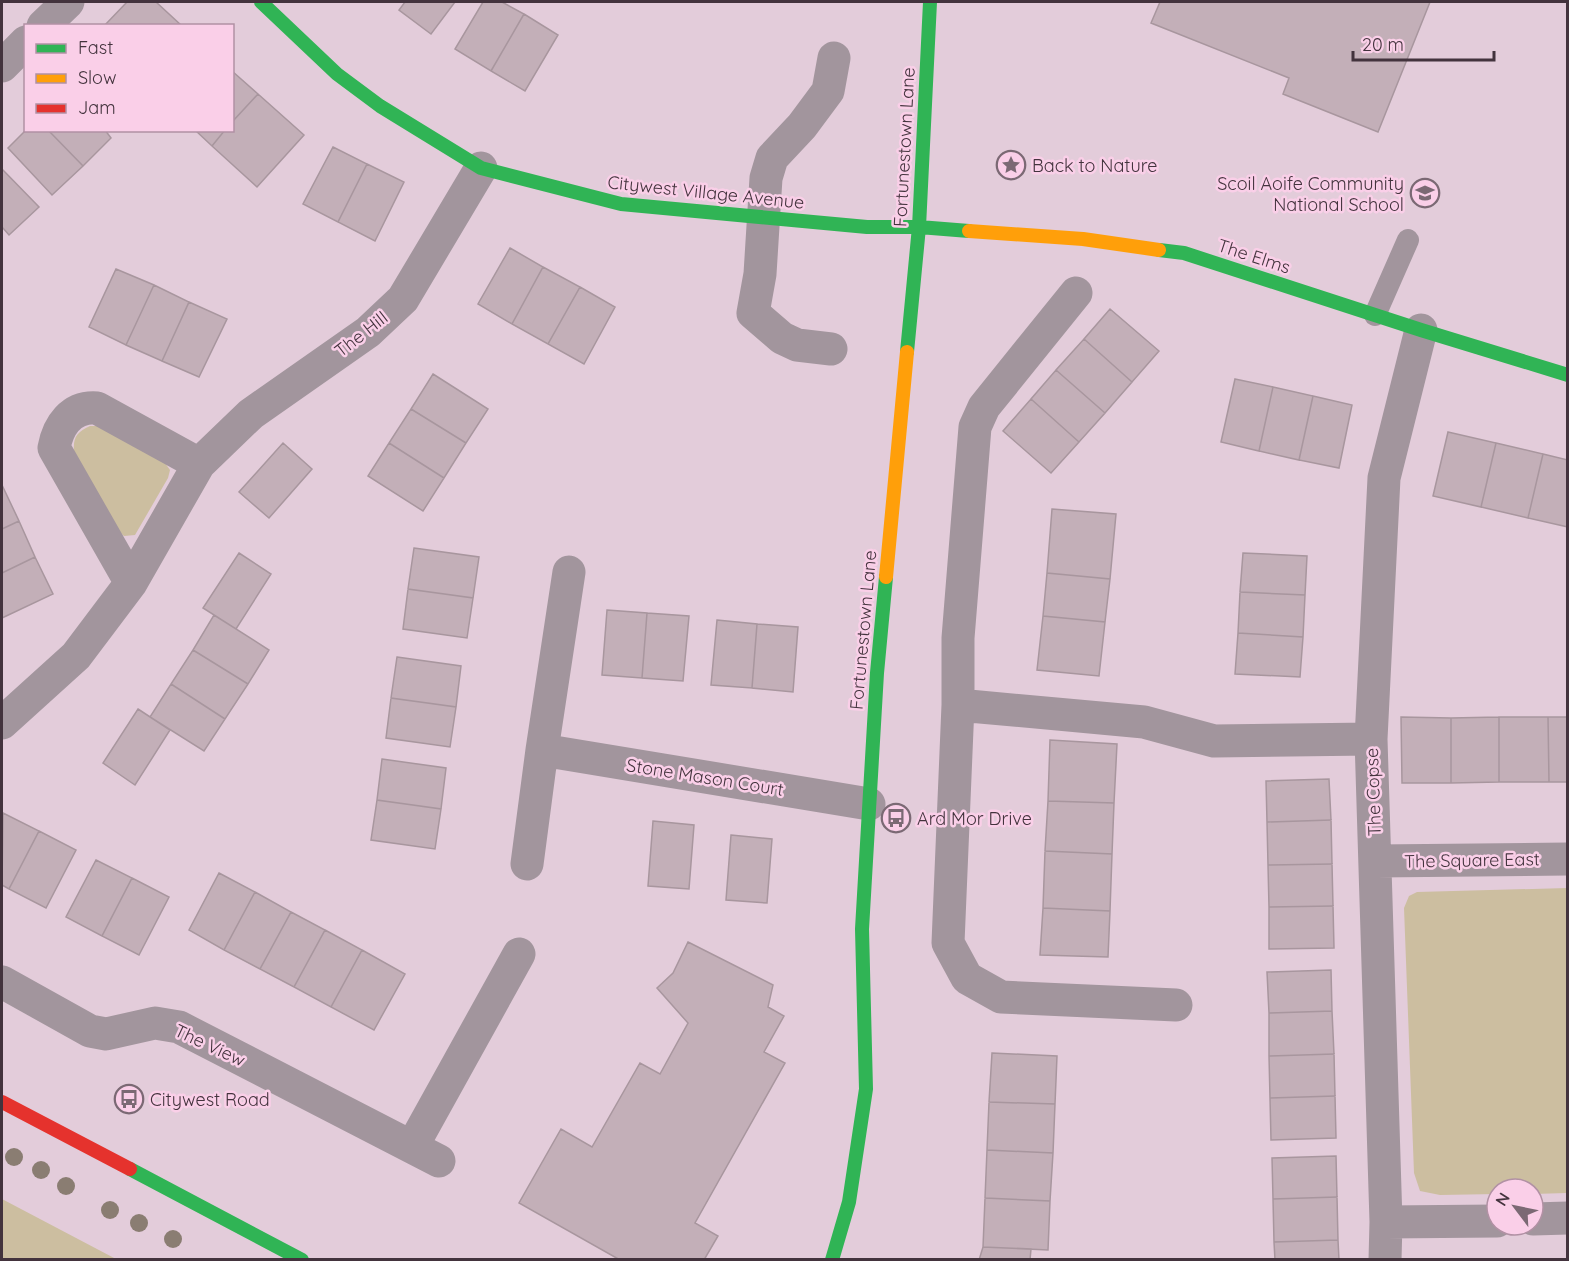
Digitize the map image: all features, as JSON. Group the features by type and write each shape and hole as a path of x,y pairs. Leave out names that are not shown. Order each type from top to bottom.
{"street":[{"path":"45,24 68,2"},
{"name":"Citywest Village Avenue","path":"261,2 337,74 380,106 481,168 621,204 867,227 919,227"},
{"name":"Fortunestown Lane","path":"832,1260 849,1202 866,1089 862,929 869,804 877,673 919,227 930,2"},
{"path":"2,66 24,44"},
{"path":"831,349 797,345 783,338 753,313 760,274 766,178 772,158 802,126 828,91 834,58"},
{"name":"The Hill","path":"2,723 76,656 131,583 199,464 251,414 368,332 403,299 481,168"},
{"name":"The Elms","path":"919,227 1083,239 1184,253 1568,375"},
{"path":"1076,293 984,407 975,427 958,638 958,705 948,943 967,978 1001,997 1176,1005"},
{"name":"The Copse","path":"1384,1260 1386,1222 1371,739 1384,478 1421,330"},
{"path":"131,583 54,448 57,431 63,422 86,407 97,408 199,464"},
{"path":"527,864 570,572"},
{"path":"958,705 1144,722 1214,741 1371,739"},
{"name":"Stone Mason Court","path":"542,750 869,804"},
{"name":"The Square East","path":"1376,861 1568,859"},
{"name":"The View","path":"2,982 90,1031 106,1034 155,1023 179,1027 425,1154 519,954"},
{"path":"2,1102 302,1260"},
{"path":"1545,1219 1568,1218"},
{"path":"1386,1222 1485,1221"}],"lane":[{"path":"1375,315 1408,240"}],"shaded area":[{"path":"90,426 101,426 165,463 170,470 168,478 135,535 124,536 114,527 74,451 77,436"},
{"path":"1567,888 1567,1193 1545,1194 1545,1177 1485,1177 1485,1194 1440,1195 1420,1191 1414,1173 1404,908 1409,896 1417,892"},
{"path":"2,1199 116,1259 2,1259"}],"building":[{"path":"127,2 156,2 180,24 106,24"},
{"path":"405,2 455,2 431,34 399,10"},
{"path":"483,2 502,2 524,14 491,71 455,49"},
{"path":"1160,2 1430,2 1378,132 1283,94 1289,78 1151,23"},
{"path":"524,14 558,35 525,91 491,71"},
{"path":"234,73 258,94 234,120"},
{"path":"258,94 304,135 257,187 212,146 223,132 234,132 234,120"},
{"path":"24,132 50,132 83,166 52,195 8,148"},
{"path":"50,132 106,132 111,138 83,166"},
{"path":"197,132 223,132 212,146"},
{"path":"333,147 367,164 338,222 303,204"},
{"path":"367,164 404,182 375,241 338,222"},
{"path":"2,169 39,207 9,235 2,227"},
{"path":"510,248 543,267 512,324 478,304"},
{"path":"543,267 580,287 548,344 512,324"},
{"path":"116,269 154,285 126,345 89,327"},
{"path":"154,285 189,302 162,361 126,345"},
{"path":"580,287 615,307 584,364 548,344"},
{"path":"189,302 227,319 199,377 162,361"},
{"path":"1110,309 1159,351 1132,382 1084,339"},
{"path":"1084,339 1132,382 1105,413 1056,370"},
{"path":"1056,370 1105,413 1079,442 1031,399"},
{"path":"433,374 488,409 466,443 411,409"},
{"path":"1235,379 1273,387 1259,451 1221,442"},
{"path":"1273,387 1313,396 1299,460 1259,451"},
{"path":"1313,396 1352,405 1339,468 1299,460"},
{"path":"1031,399 1079,442 1051,473 1003,431"},
{"path":"411,409 466,443 444,478 389,443"},
{"path":"1448,432 1496,443 1481,507 1433,496"},
{"path":"283,443 312,469 269,518 239,492"},
{"path":"389,443 444,478 423,511 368,476"},
{"path":"1496,443 1543,454 1528,518 1481,507"},
{"path":"1543,454 1568,460 1568,527 1528,518"},
{"path":"2,485 19,521 2,529"},
{"path":"1052,509 1116,514 1110,579 1047,573"},
{"path":"19,521 35,557 2,573 2,529"},
{"path":"414,548 479,557 473,598 408,589"},
{"path":"239,553 271,574 236,629 203,608"},
{"path":"1243,553 1307,556 1305,595 1240,592"},
{"path":"35,557 53,594 2,618 2,573"},
{"path":"1047,573 1110,579 1105,622 1043,616"},
{"path":"408,589 473,598 467,638 403,629"},
{"path":"1240,592 1305,595 1303,637 1238,633"},
{"path":"607,610 647,613 642,678 602,675"},
{"path":"647,613 689,616 683,681 642,678"},
{"path":"214,615 269,650 248,684 193,650"},
{"path":"1043,616 1105,622 1099,676 1037,670"},
{"path":"717,620 757,624 752,688 711,685"},
{"path":"757,624 798,627 793,692 752,688"},
{"path":"1238,633 1303,637 1300,677 1235,674"},
{"path":"193,650 248,684 225,719 171,684"},
{"path":"397,657 461,666 456,707 391,698"},
{"path":"171,684 225,719 204,751 150,717"},
{"path":"391,698 456,707 450,747 386,738"},
{"path":"138,709 170,730 135,785 103,763"},
{"path":"1401,717 1451,718 1451,783 1402,783"},
{"path":"1499,717 1499,782 1451,783 1451,718"},
{"path":"1499,717 1548,717 1549,782 1499,782"},
{"path":"1548,717 1568,717 1568,782 1549,782"},
{"path":"1050,740 1117,744 1114,803 1048,801"},
{"path":"382,759 446,768 441,809 377,800"},
{"path":"1329,779 1331,820 1267,822 1266,781"},
{"path":"377,800 441,809 435,849 371,840"},
{"path":"1048,801 1114,803 1112,854 1045,851"},
{"path":"3,813 39,831 9,889 2,885"},
{"path":"1331,820 1332,864 1268,865 1267,822"},
{"path":"653,821 694,825 689,889 648,886"},
{"path":"39,831 76,850 46,908 9,889"},
{"path":"731,835 772,839 767,903 726,900"},
{"path":"1045,851 1112,854 1110,911 1043,908"},
{"path":"96,860 132,878 102,936 66,917"},
{"path":"1332,864 1333,906 1269,907 1268,865"},
{"path":"219,873 255,892 224,950 189,930"},
{"path":"132,878 169,897 139,955 102,936"},
{"path":"255,892 291,912 260,969 224,950"},
{"path":"1333,906 1334,948 1269,949 1269,907"},
{"path":"1043,908 1110,911 1108,957 1040,955"},
{"path":"291,912 325,930 294,987 260,969"},
{"path":"325,930 362,950 331,1007 294,987"},
{"path":"688,942 773,985 768,1007 784,1016 764,1052 785,1063 695,1223 718,1236 704,1260 620,1260 519,1203 561,1129 592,1147 640,1063 660,1074 688,1023 657,988 673,973"},
{"path":"362,950 405,974 374,1030 331,1007"},
{"path":"1331,970 1332,1011 1269,1013 1267,972"},
{"path":"1332,1011 1334,1054 1269,1056 1269,1013"},
{"path":"992,1053 1057,1056 1055,1104 989,1102"},
{"path":"1334,1054 1335,1096 1270,1098 1269,1056"},
{"path":"1335,1096 1336,1138 1271,1140 1270,1098"},
{"path":"989,1102 1055,1104 1053,1153 987,1150"},
{"path":"987,1150 1053,1153 1050,1201 985,1198"},
{"path":"1336,1156 1337,1197 1273,1199 1272,1158"},
{"path":"1337,1197 1338,1240 1274,1242 1273,1199"},
{"path":"985,1198 1050,1201 1048,1250 983,1247"},
{"path":"1338,1240 1339,1260 1275,1260 1274,1242"},
{"path":"983,1247 1031,1249 1030,1260 979,1260"}],"traffic: fast":[{"path":"261,2 337,74 380,106 481,168 621,204 867,227 919,227 969,231"},
{"path":"907,352 919,227 930,2"},
{"path":"1159,250 1184,253 1568,375"},
{"path":"832,1260 849,1202 866,1089 862,929 877,673 886,577"},
{"path":"130,1169 302,1260"}],"traffic: slow":[{"path":"969,231 1083,239 1159,250"},
{"path":"886,577 907,352"}],"traffic: jam":[{"path":"2,1102 130,1169"}],"place":[{"name":"Back to Nature","path":"1011,165"},
{"name":"Scoil Aoife Community National School","path":"1425,193"},
{"name":"Ard Mor Drive","path":"896,818"},
{"name":"Citywest Road","path":"129,1099"}]}
